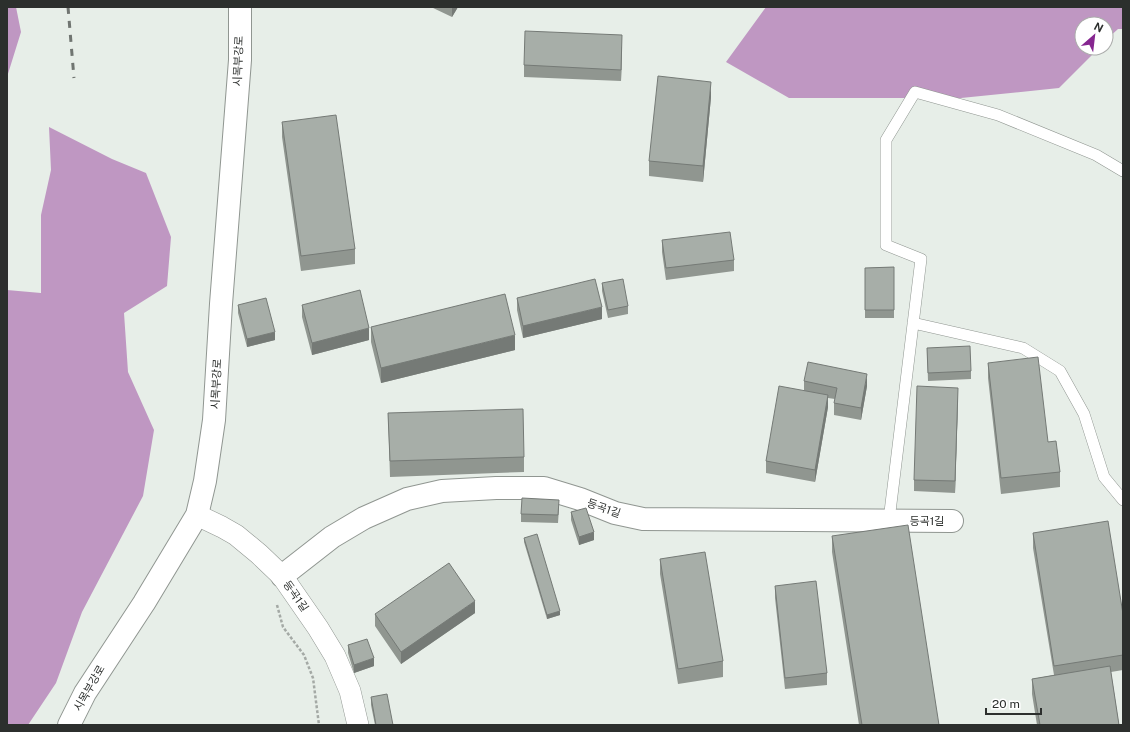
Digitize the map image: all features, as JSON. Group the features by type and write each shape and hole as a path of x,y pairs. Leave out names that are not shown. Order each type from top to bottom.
{"main road":[{"name":"시목부강로","path":"69,725 85,692 144,603 197,515 205,480 214,420 221,304 240,60 240,7"},
{"name":"등곡1길","path":"282,576 332,538 364,518 407,499 442,491 496,488 544,488 580,499 615,513 643,519 952,521"}],"street":[{"name":"등곡1길","path":"197,515 222,527 236,536 259,554 282,576 318,628 335,656 350,691 358,725"}],"lane":[{"path":"889,520 921,259 886,245 886,140 915,92 998,115 1096,155 1123,170"},
{"path":"913,323 1023,348 1060,371 1084,414 1104,477 1123,500"}],"path":[{"path":"282,576 277,606 283,627 304,655 313,678 319,725"}],"shaded area":[{"path":"7,7 16,7 21,32 7,77"},
{"path":"766,7 1123,7 1123,29 1118,29 1114,33 1114,16 1074,16 1074,56 1091,56 1059,88 961,98 789,98 726,62"},
{"path":"49,127 112,159 146,173 171,237 167,286 124,313 128,372 154,430 143,496 82,612 56,683 28,725 7,725 7,290 41,293 41,215 51,170"}],"building":[{"path":"525,31 622,35 621,70 524,65"},
{"path":"658,76 711,82 703,166 649,161"},
{"path":"336,115 355,249 301,256 282,122"},
{"path":"730,232 734,260 666,268 662,240"},
{"path":"894,267 894,310 865,310 865,268"},
{"path":"595,279 602,307 523,326 517,298"},
{"path":"623,279 628,306 608,310 602,283"},
{"path":"360,290 369,328 312,343 302,305"},
{"path":"505,294 515,335 381,368 371,327"},
{"path":"266,298 275,332 247,339 238,305"},
{"path":"970,346 971,371 928,373 927,348"},
{"path":"1038,357 1048,442 1056,441 1060,472 1001,478 988,363"},
{"path":"808,362 867,374 861,408 834,403 837,388 804,381"},
{"path":"779,386 828,395 815,470 766,461"},
{"path":"917,386 958,388 955,481 914,480"},
{"path":"523,409 524,457 390,461 388,413"},
{"path":"522,498 559,500 558,515 521,514"},
{"path":"586,508 594,532 579,537 571,512"},
{"path":"1108,521 1123,614 1123,655 1054,666 1033,533"},
{"path":"908,525 939,725 862,725 832,536"},
{"path":"537,534 560,611 547,615 524,538"},
{"path":"705,552 723,661 678,669 660,559"},
{"path":"449,563 475,601 401,652 375,614"},
{"path":"816,581 827,673 785,678 775,586"},
{"path":"367,639 374,658 354,665 348,645"},
{"path":"1110,666 1119,725 1040,725 1032,679"},
{"path":"387,694 393,725 376,725 371,697"}],"railway":[{"path":"68,7 74,78"}]}
